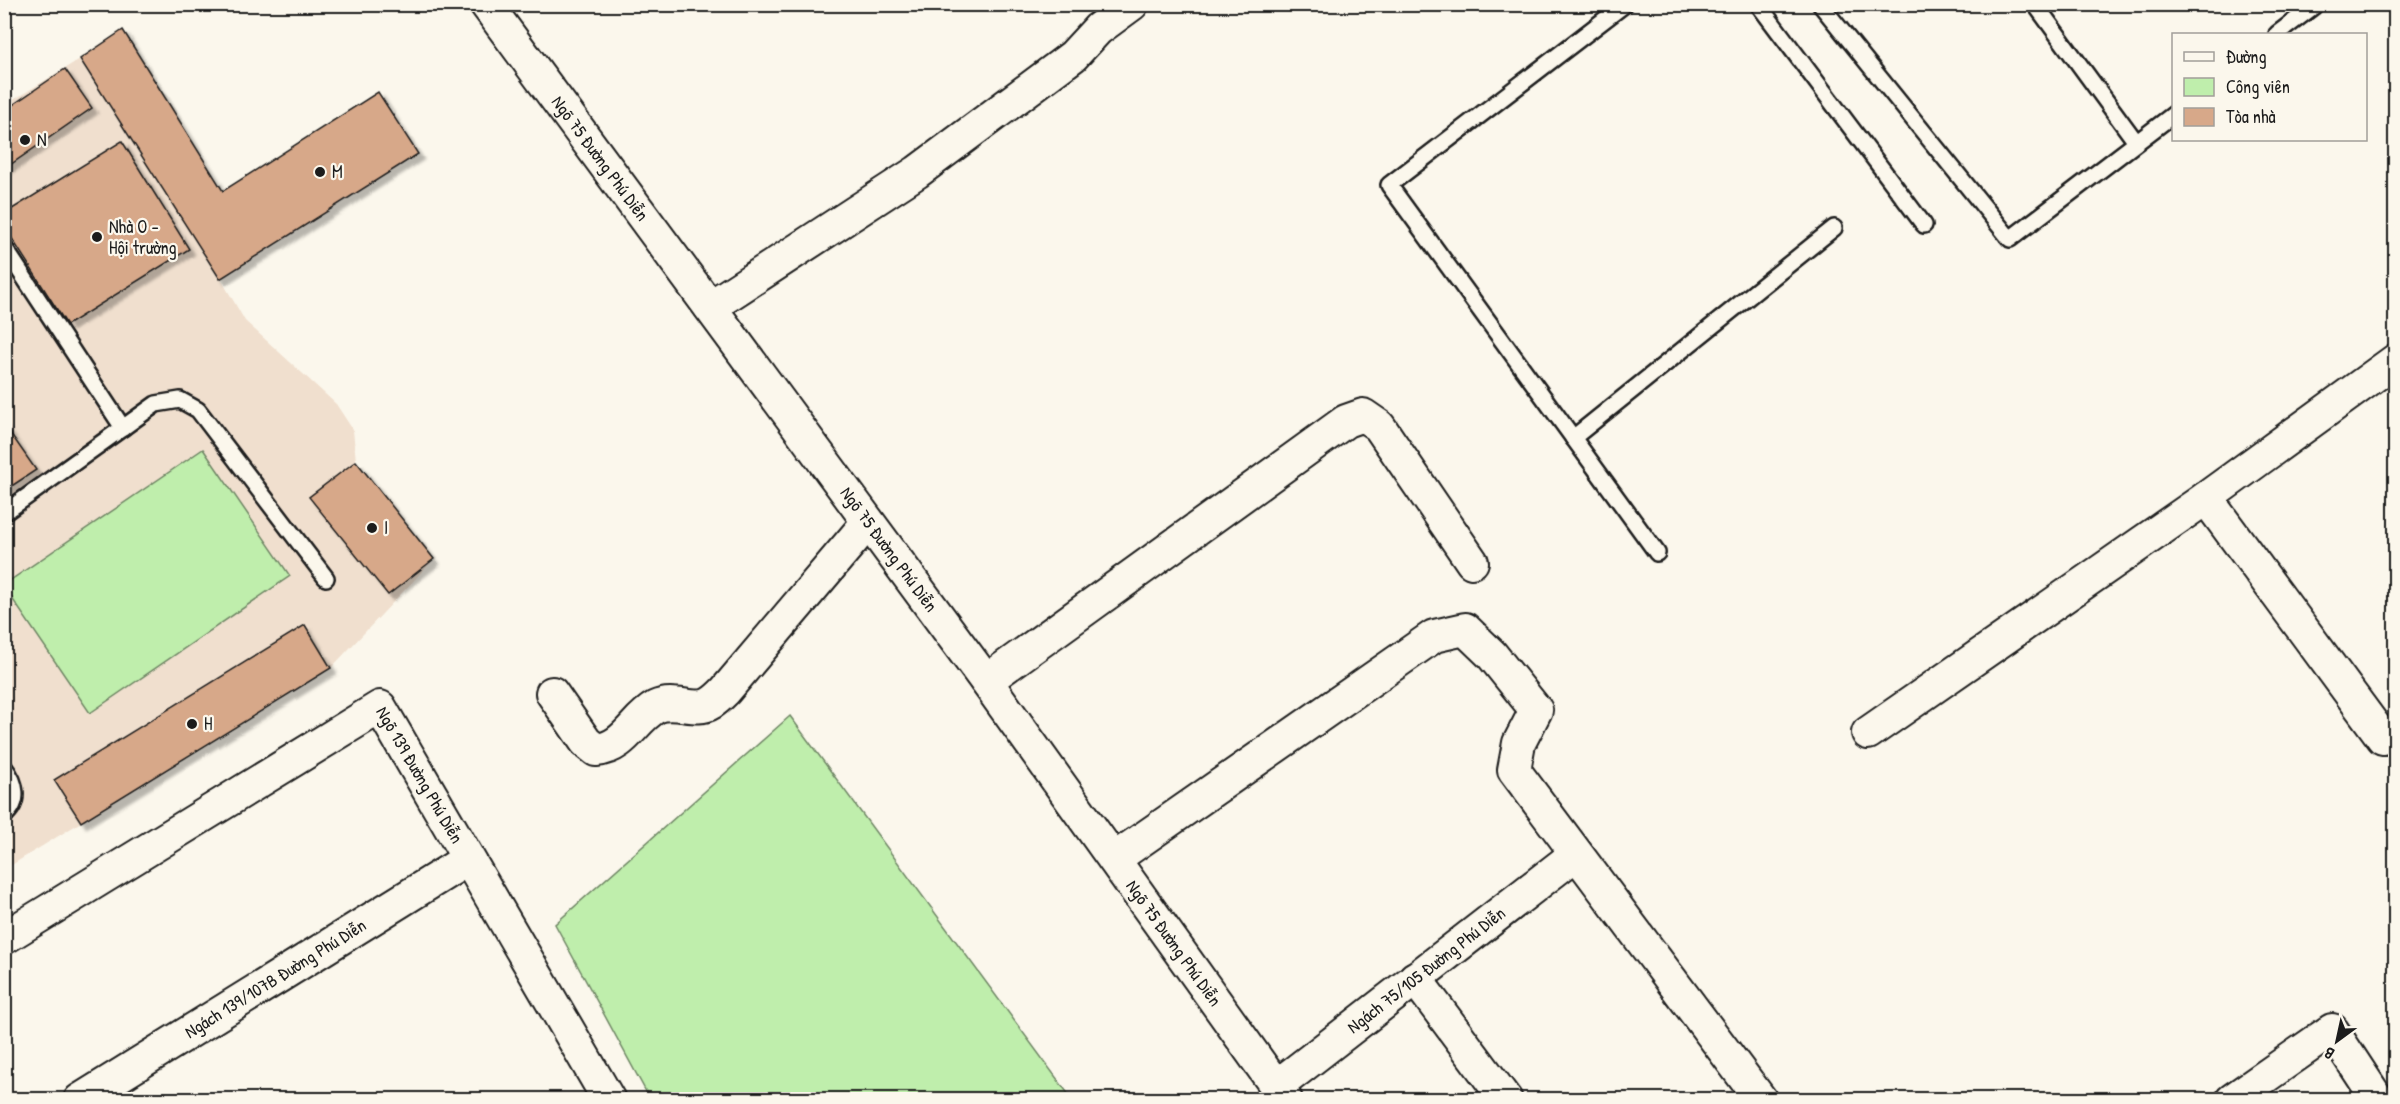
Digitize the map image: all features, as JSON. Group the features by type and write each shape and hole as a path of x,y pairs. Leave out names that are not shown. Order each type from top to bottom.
{"street":[{"name":"Ngõ 75 Đường Phú Diễn","path":"486,4 986,681 1282,1093"},
{"path":"710,308 917,172 1073,56 1098,29 1132,4"},
{"path":"1868,734 2206,498 2396,360"},
{"path":"986,681 1346,421 1363,415 1379,426 1472,562"},
{"path":"2206,498 2383,738"},
{"path":"552,693 586,742 596,750 608,749 618,742 656,708 674,703 698,707 711,704 725,691 868,522"},
{"path":"1114,859 1434,636 1464,628 1492,656 1536,710 1519,743 1514,770 1761,1100"},
{"name":"Ngõ 139 Đường Phú Diễn","path":"4,938 380,707 609,1100"},
{"name":"Ngách 75/105 Đường Phú Diễn","path":"1282,1093 1415,978 1576,854"},
{"name":"Ngách 139/107B Đường Phú Diễn","path":"80,1100 468,859"},
{"path":"1415,978 1506,1100"},
{"path":"2232,1100 2332,1030 2378,1100"}],"lane":[{"path":"1625,4 1389,185 1657,553"},
{"path":"1758,4 1924,225"},
{"path":"1820,4 2010,239 2172,115"},
{"path":"2035,4 2136,142"},
{"path":"2278,33 2314,6"},
{"path":"1573,438 1834,228"},
{"path":"4,247 123,428"},
{"path":"4,513 156,404 180,400 198,410 326,578"},
{"path":"4,767 12,777 16,794 11,810 4,816"}],"shaded area":[{"path":"123,30 223,191 378,92 418,154 221,279 245,321 336,404 353,430 356,461 434,559 331,668 5,869 5,105"}],"green space":[{"path":"203,449 290,576 90,713 5,588 5,584"},
{"path":"790,716 1072,1099 650,1099 555,924"}],"building":[{"name":"M","path":"123,30 223,191 378,92 418,154 220,279 80,59"},
{"name":"N","path":"65,69 92,108 4,169 4,111"},
{"name":"Nhà O - Hội trường","path":"122,141 189,249 67,325 4,226 4,214"},
{"path":"4,424 36,470 4,491"},
{"name":"I","path":"356,461 434,559 388,595 309,497"},
{"name":"H","path":"305,625 331,668 81,822 54,780"}],"place":[{"name":"N","path":"25,140"},
{"name":"M","path":"320,172"},
{"name":"Nhà O - Hội trường","path":"97,237"},
{"name":"I","path":"372,528"},
{"name":"H","path":"192,724"}]}
